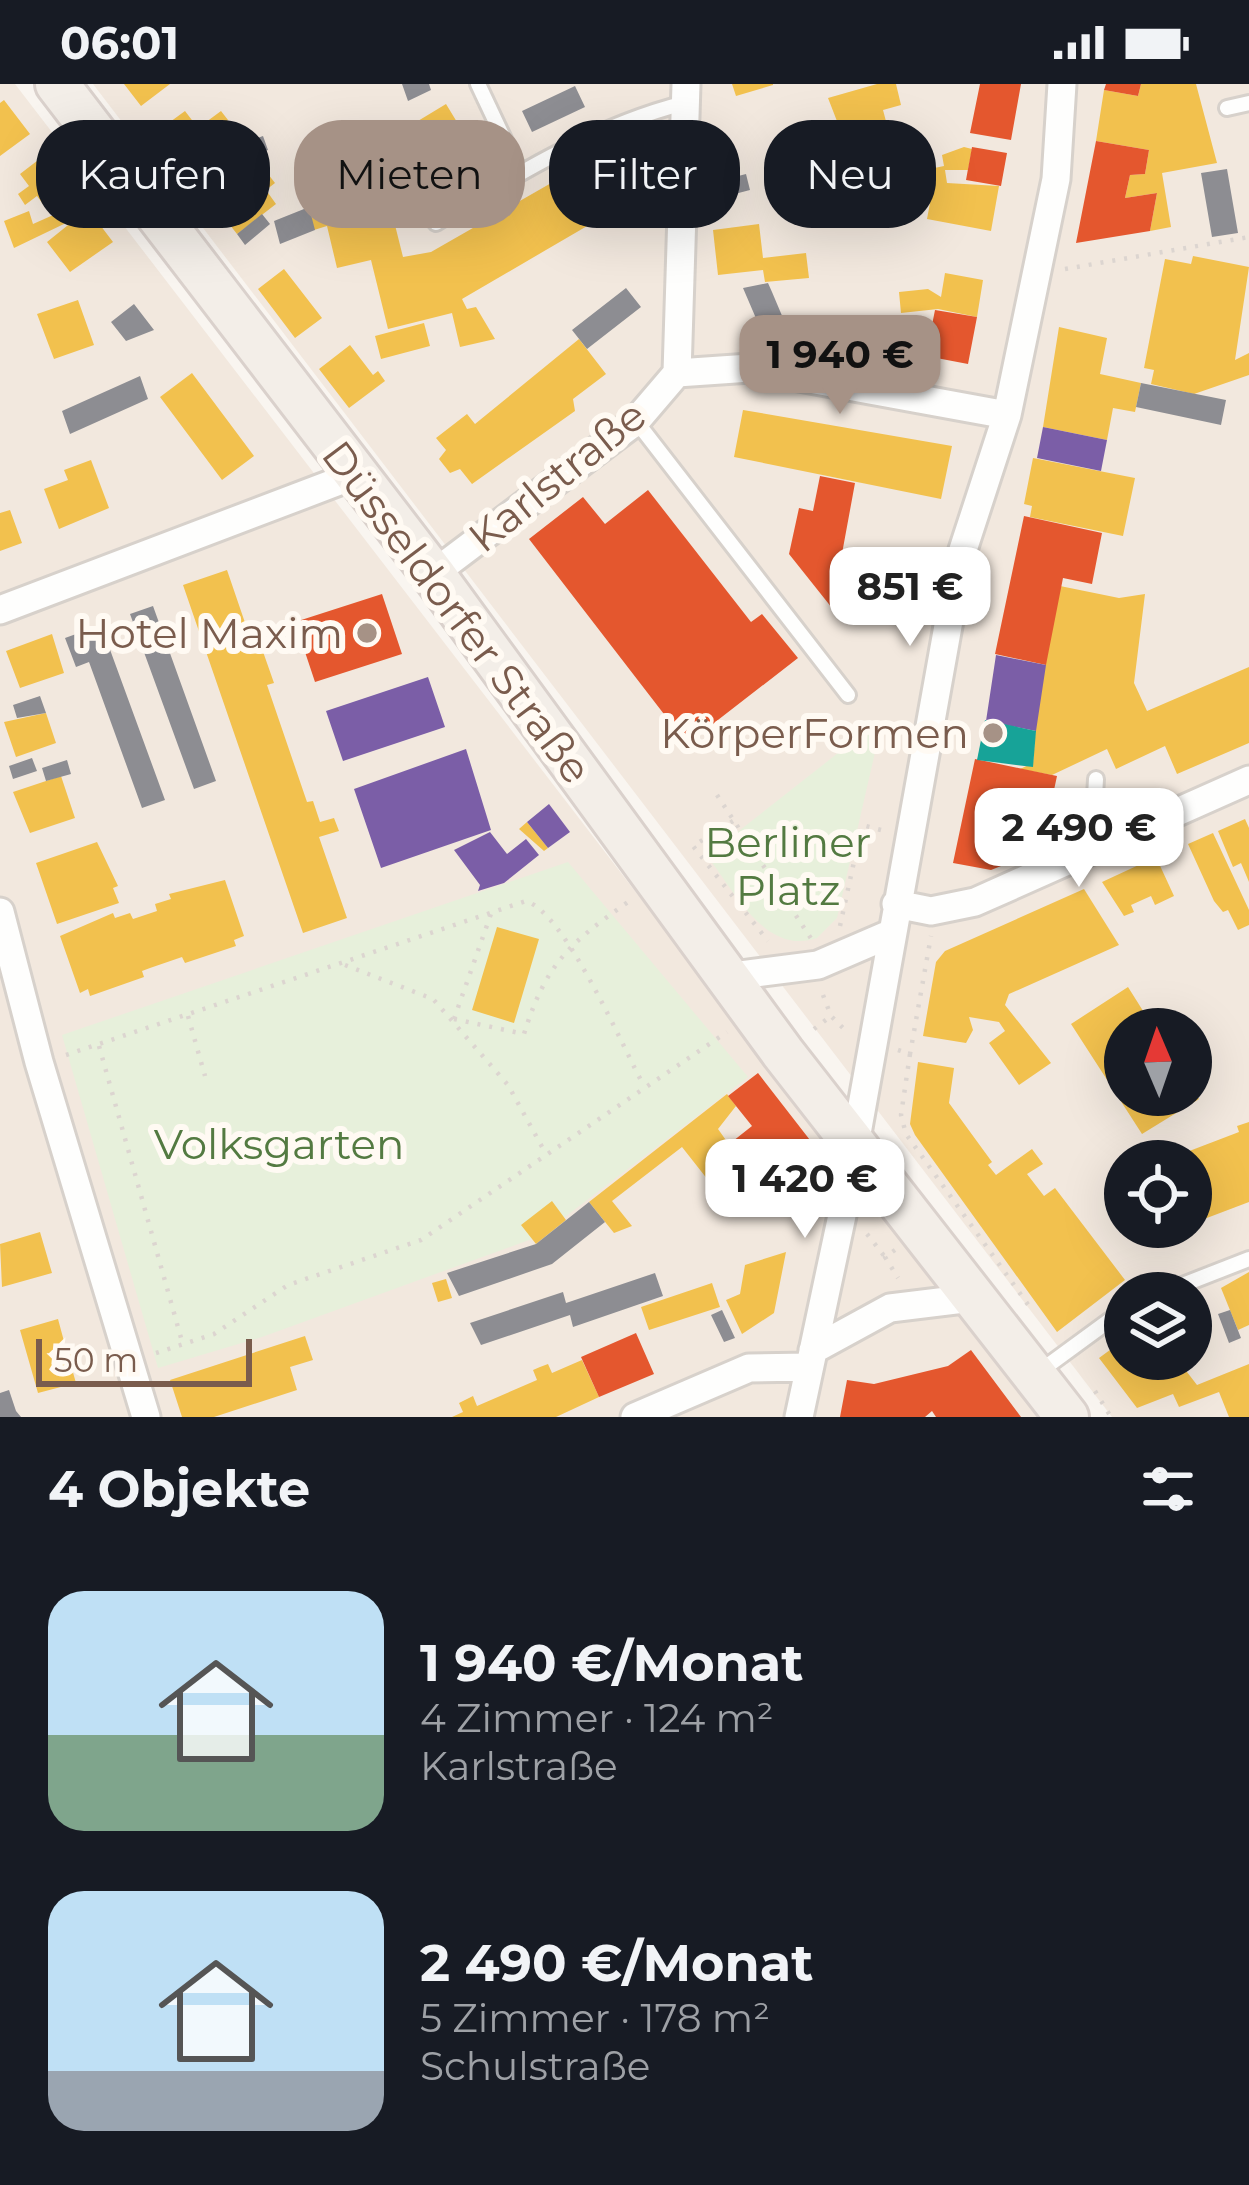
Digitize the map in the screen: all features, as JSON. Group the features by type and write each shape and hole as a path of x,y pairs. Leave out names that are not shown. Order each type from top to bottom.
{"main road":[{"name":"Düsseldorfer Straße","path":"57,84 433,574 725,977 972,1298 1050,1364 1067,1417"}],"street":[{"path":"799,1417 853,1142 861,1039 890,934 960,559 1007,415 1056,179 1062,84"},
{"name":"Karlstraße","path":"433,574 636,421 676,373 686,93"},
{"name":"Karlstraße","path":"676,373 750,368 1007,415"},
{"path":"0,610 355,475"},
{"path":"896,904 931,911 975,902 1249,780"},
{"path":"0,912 39,1062 146,1417"},
{"path":"725,977 818,965 890,934"},
{"path":"635,1417 749,1367 811,1359 890,1308 972,1298"}],"lane":[{"path":"478,84 495,120"},
{"path":"525,170 686,93"},
{"path":"1227,108 1249,103"},
{"path":"636,421 848,695"},
{"path":"1092,850 1096,779"},
{"path":"1212,1273 1249,1259"},
{"path":"1050,1364 1104,1324"}],"path":[{"path":"1037,274 1249,238"},
{"path":"717,795 799,914 814,946 840,928 862,825 876,829"},
{"path":"733,821 693,846 736,907 780,948"},
{"path":"454,1019 524,1034 538,989 567,945 629,902 639,915"},
{"path":"644,1086 567,945 534,903 492,909 99,1046 183,1345 214,1334 288,1285 422,1240 726,1031 737,1045"},
{"path":"454,1019 492,909"},
{"path":"931,911 932,942 901,1115 906,1134 1050,1364 1111,1417"},
{"path":"341,964 411,987 454,1019 508,1085 546,1154"},
{"path":"821,985 830,1016 861,1039 910,1054"},
{"path":"188,1016 205,1076"},
{"path":"814,1029 830,1016"}],"shaded area":[{"path":"0,84 15,84 43,120 36,120 36,228 126,228 1039,1417 0,1417"},
{"path":"93,84 1249,84 1249,1417 1112,1417 203,228 270,228 270,120 121,120"}],"green space":[{"name":"Berliner Platz","path":"866,731 876,748 837,918 817,938 782,938 740,902 707,856"},
{"name":"Volksgarten","path":"568,862 748,1077 540,1236 262,1337 158,1368 62,1035"}],"building: Wohnen":[{"path":"124,84 170,84 141,106"},
{"path":"732,84 773,84 773,85 736,96"},
{"path":"877,84 896,84 901,105 883,110 886,120 837,120 828,98"},
{"path":"1141,84 1196,84 1217,163 1162,173 1171,227 1150,231 1157,193 1125,198 1130,175 1145,174 1149,150 1096,141 1104,90 1138,96"},
{"path":"4,100 30,134 0,156 0,103"},
{"path":"446,104 456,120 420,120"},
{"path":"972,149 968,170 945,170 947,183 999,186 991,231 936,221 936,168 944,166 942,155"},
{"path":"36,162 36,197 25,205 18,194 29,186 20,174"},
{"path":"549,184 549,228 584,228 462,299 467,309 476,307 495,339 460,347 452,313 388,329 371,260 337,268 327,228 396,228 403,257 431,252 473,228 525,228 525,198"},
{"path":"29,211 36,228 56,228 14,248 4,221"},
{"path":"759,224 763,258 806,253 809,278 765,282 763,270 718,275 713,230"},
{"path":"64,228 102,228 113,242 70,272 47,242"},
{"path":"1193,256 1249,267 1235,360 1249,353 1249,375 1194,394 1151,384 1154,370 1144,368 1165,259 1191,264"},
{"path":"284,269 322,318 295,338 258,289"},
{"path":"945,273 983,280 977,317 938,309 901,313 899,292 928,289 941,297"},
{"path":"78,300 94,345 54,359 37,314"},
{"path":"424,323 430,346 381,359 375,336"},
{"path":"1059,327 1107,338 1100,374 1141,383 1135,412 1113,408 1107,440 1043,427"},
{"path":"882,328 875,363 823,353 827,333"},
{"path":"910,336 930,341 926,356 907,353"},
{"path":"579,339 606,374 573,399 575,411 472,484 460,469 450,473 439,459 446,450 436,438 467,414 475,424"},
{"path":"350,345 373,375 378,371 385,381 349,408 319,369"},
{"path":"192,373 254,456 222,480 160,397"},
{"path":"743,410 952,446 941,499 734,457"},
{"path":"1033,458 1135,478 1123,536 1030,517 1032,506 1024,504"},
{"path":"91,460 109,508 59,529 44,489 68,480 64,470"},
{"path":"10,510 22,543 0,551 0,513"},
{"path":"227,570 254,649 261,646 274,683 267,685 307,802 313,801 320,822 334,818 339,831 319,837 347,918 303,933 183,585"},
{"path":"1060,586 1119,598 1145,594 1134,683 1147,711 1249,667 1249,743 1177,774 1165,746 1116,769 1107,749 1052,775 1020,769 1033,763 1037,711"},
{"path":"52,634 64,673 20,688 6,651"},
{"path":"46,713 56,743 16,757 4,722"},
{"path":"61,776 75,818 30,833 13,792"},
{"path":"1245,819 1249,882 1241,863 1233,867 1218,831"},
{"path":"527,822 548,848 544,851 519,829"},
{"path":"1213,833 1249,910 1249,925 1238,930 1228,910 1223,912 1214,901 1188,844"},
{"path":"97,842 118,886 113,888 119,903 57,924 36,863"},
{"path":"1156,857 1174,896 1155,905 1151,896 1131,905 1134,912 1124,916 1102,882"},
{"path":"225,880 244,936 234,940 236,946 185,963 182,957 90,996 88,989 80,993 60,936 113,913 115,918 130,913 133,919 157,911 155,904 171,899 169,894"},
{"path":"1084,889 1119,945 1009,994 1005,1005 1051,1063 1019,1085 989,1043 1005,1031 999,1022 969,1017 973,1030 966,1043 923,1036 936,962 945,951"},
{"path":"497,927 539,939 514,1023 472,1010"},
{"path":"1128,987 1141,1008 1104,1008 1104,1075 1071,1024"},
{"path":"918,1062 954,1068 949,1103 992,1162 988,1165 996,1175 1032,1149 1043,1164 1027,1174 1044,1196 1055,1188 1119,1272 1104,1272 1104,1296 1057,1332 910,1124"},
{"path":"727,1094 736,1106 718,1129 738,1157 708,1180 682,1147 612,1201 632,1226 614,1233 589,1202"},
{"path":"1130,1116 1171,1116 1142,1134"},
{"path":"1249,1122 1249,1202 1212,1216 1212,1142 1239,1132 1237,1126"},
{"path":"552,1201 566,1220 536,1244 521,1225"},
{"path":"40,1232 52,1273 2,1287 0,1244"},
{"path":"786,1252 774,1313 742,1334 726,1300 740,1294 745,1265"},
{"path":"1249,1272 1249,1325 1238,1330 1221,1288"},
{"path":"446,1279 452,1298 438,1302 432,1283"},
{"path":"712,1283 720,1307 649,1330 641,1307"},
{"path":"58,1319 65,1345 75,1353 70,1362 76,1383 38,1393 20,1330"},
{"path":"305,1336 313,1360 290,1367 297,1390 214,1417 182,1417 170,1380"},
{"path":"582,1360 599,1397 556,1417 452,1417 463,1412 459,1403 473,1396 477,1406 537,1380 533,1370 548,1364 552,1373"},
{"path":"1249,1364 1249,1417 1229,1417 1219,1392 1179,1407 1173,1394 1137,1408 1116,1380 1193,1380 1197,1385"}],"building: Handel":[{"path":"980,84 1021,84 1011,140 970,133"},
{"path":"1106,84 1141,84 1138,96 1104,90"},
{"path":"1096,141 1149,150 1145,174 1130,175 1125,198 1157,193 1150,231 1076,243"},
{"path":"972,147 1007,153 1001,186 966,180"},
{"path":"935,310 977,317 968,364 926,356 927,325 932,325"},
{"path":"820,476 855,483 832,608 789,554 799,508 813,511"},
{"path":"648,490 751,622 762,614 798,658 687,744 529,539 583,497 605,524"},
{"path":"1024,516 1102,533 1092,584 1063,578 1046,665 995,654"},
{"path":"382,594 402,654 315,682 295,622"},
{"path":"975,759 1057,776 1042,846 1029,844 1026,856 991,870 953,863"},
{"path":"758,1073 827,1162 803,1181 798,1194 788,1191 773,1203 728,1145 752,1126 728,1096"},
{"path":"636,1333 654,1374 599,1397 581,1357"},
{"path":"971,1350 1021,1417 936,1417 932,1411 925,1417 840,1417 847,1380 874,1384 948,1366"}],"building: Büros":[{"path":"1043,427 1107,440 1101,471 1037,458"},
{"path":"996,655 1046,665 1036,731 986,721"},
{"path":"428,677 445,727 343,761 326,711"},
{"path":"466,749 491,830 381,868 354,789"},
{"path":"549,804 570,832 548,848 527,822"},
{"path":"490,832 507,854 526,839 539,855 504,883 478,891 480,885 454,850"}],"building: Öffentlich":[{"path":"985,720 1036,731 1033,767 977,760"}],"building: Industrie":[{"path":"402,84 429,84 431,90 408,101"},
{"path":"575,86 585,107 549,120 532,132 522,111"},
{"path":"1227,169 1238,233 1212,237 1201,173"},
{"path":"746,174 750,190 740,193 740,176"},
{"path":"294,213 294,228 315,230 280,244 274,221"},
{"path":"244,228 265,228 245,245 237,234"},
{"path":"768,283 799,356 770,351 743,288"},
{"path":"626,288 641,307 587,349 572,330"},
{"path":"134,304 154,330 126,341 111,322"},
{"path":"140,376 148,399 70,434 62,411"},
{"path":"1141,383 1226,400 1221,425 1136,407"},
{"path":"153,606 216,781 194,789 130,614"},
{"path":"101,625 165,800 142,808 89,662 76,667 65,638"},
{"path":"40,696 46,713 17,718 13,705"},
{"path":"32,758 37,771 13,779 9,766"},
{"path":"67,760 71,774 46,781 42,768"},
{"path":"589,1202 605,1222 552,1264 459,1296 447,1273 536,1244"},
{"path":"655,1273 663,1296 573,1327 570,1315 481,1345 470,1323 563,1292 566,1303"},
{"path":"722,1310 735,1338 724,1342 711,1315"},
{"path":"1230,1310 1241,1338 1229,1343 1218,1314"},
{"path":"9,1390 21,1417 0,1417 0,1393"}],"place":[{"name":"Hotel Maxim","path":"367,633"},
{"name":"KörperFormen","path":"993,733"}]}
